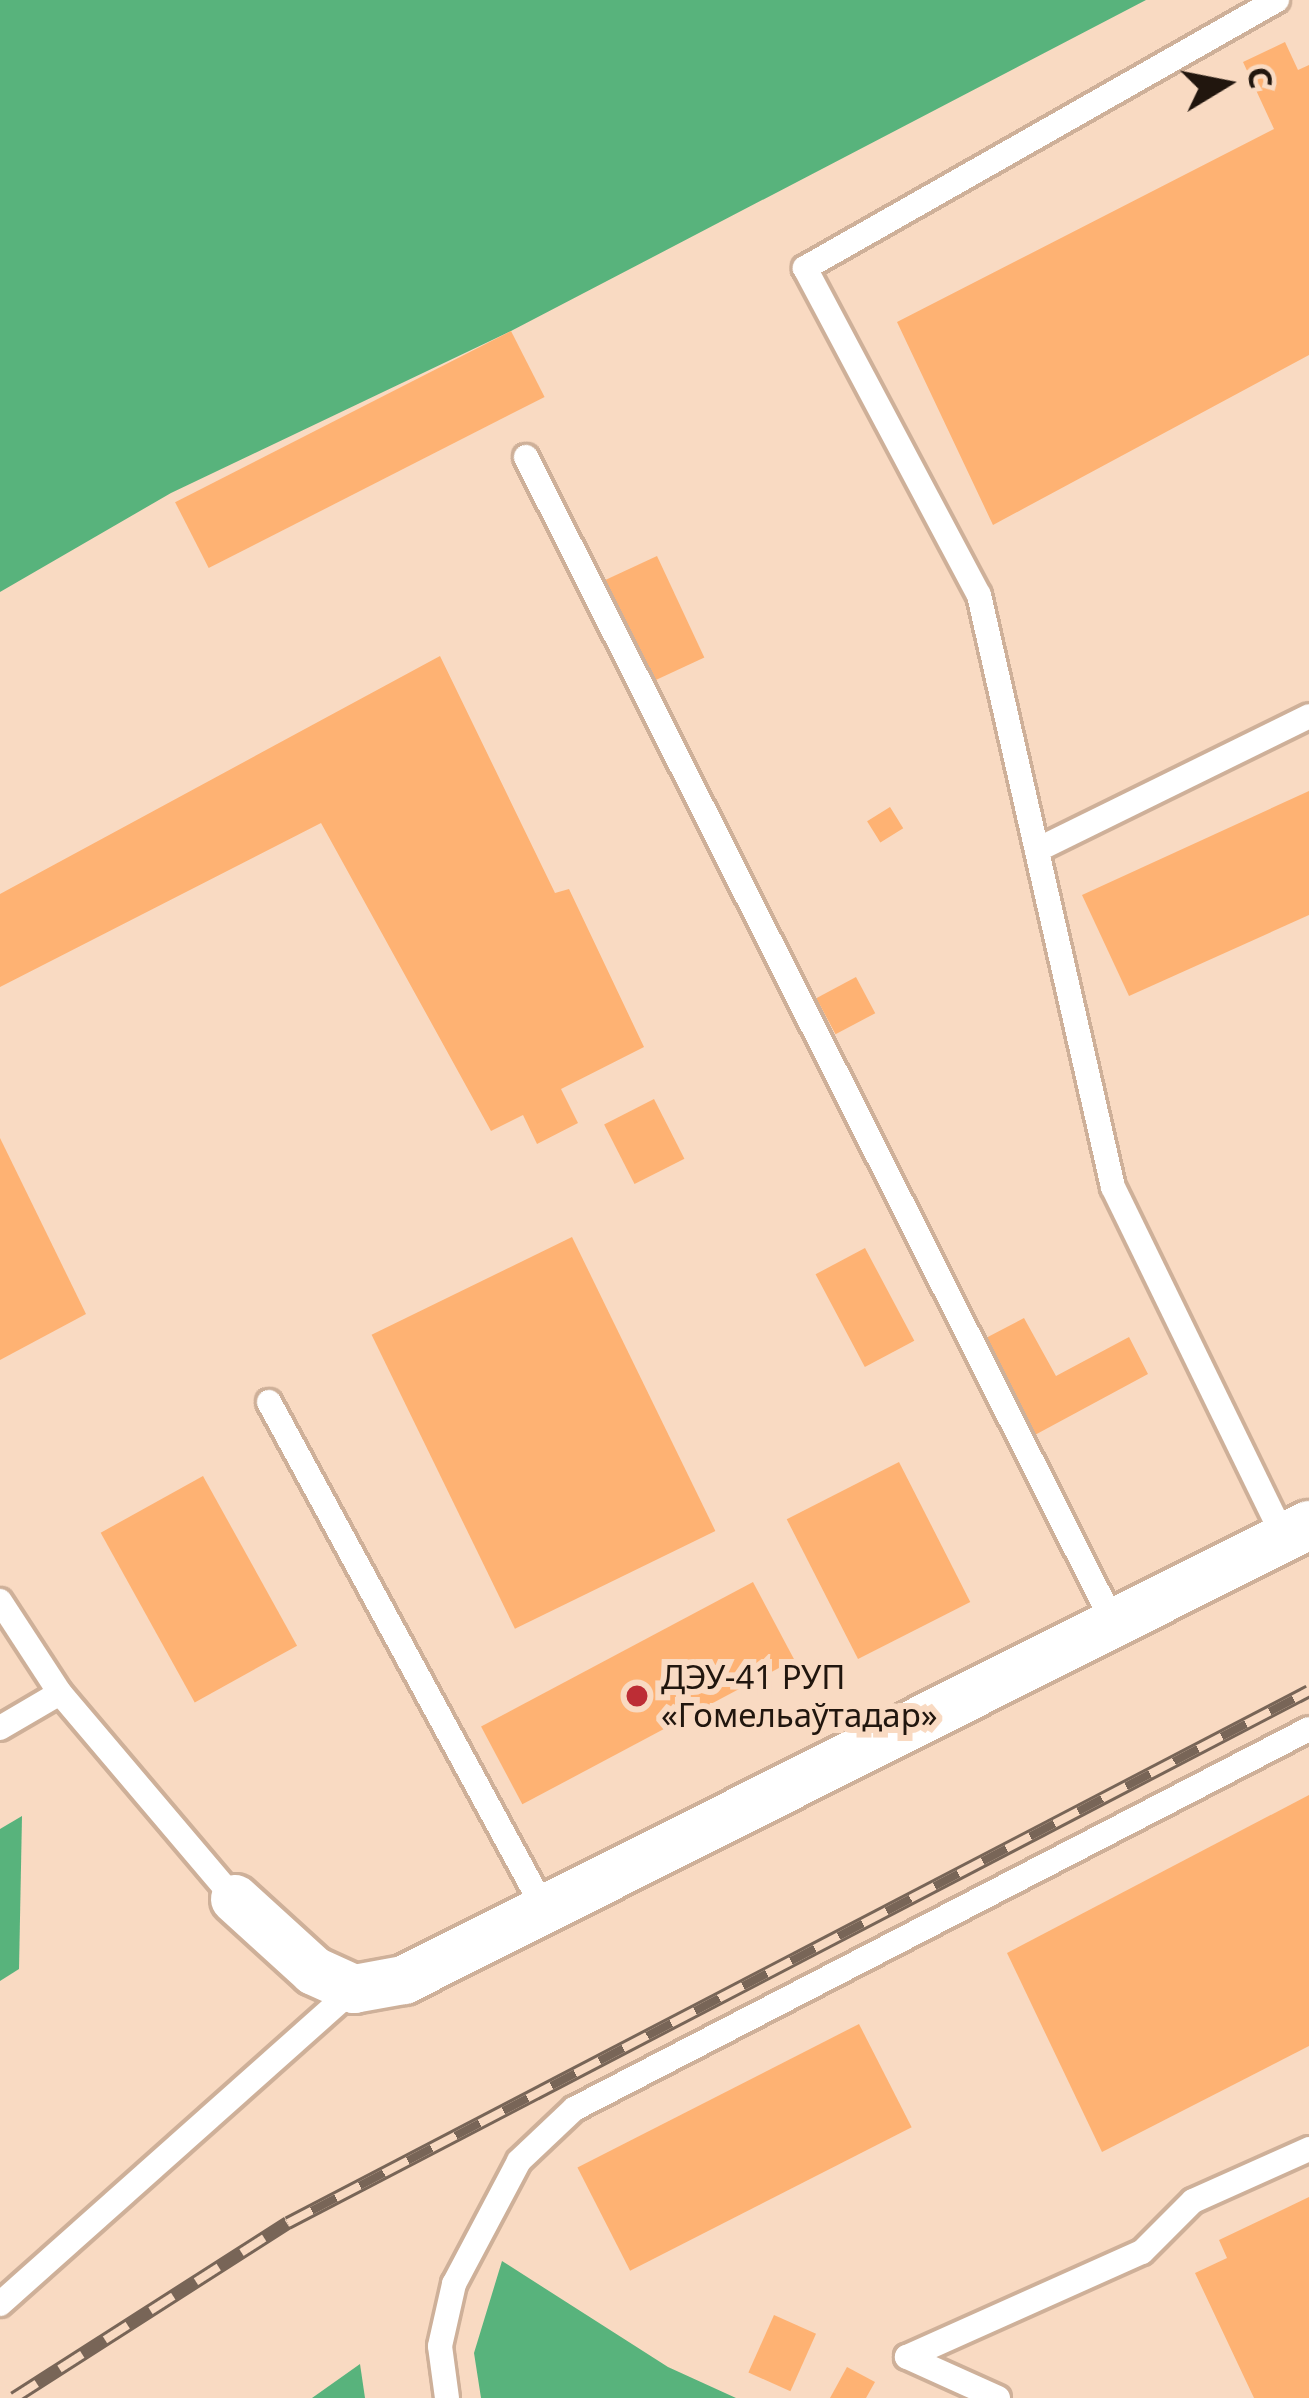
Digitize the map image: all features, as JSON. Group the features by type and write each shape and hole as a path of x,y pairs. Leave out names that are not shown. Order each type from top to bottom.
{"street":[{"path":"236,1899 314,1971 354,1989 404,1981 549,1916 1296,1531"}],"lane":[{"path":"1277,0 805,268 979,595 1113,1186 1296,1531"},
{"path":"526,457 1114,1624"},
{"path":"1037,850 1309,716"},
{"path":"269,1402 420,1696 549,1916"},
{"path":"0,1601 59,1693 236,1899"},
{"path":"0,1728 59,1693"},
{"path":"447,2398 440,2346 454,2284 519,2161 574,2109 1309,1730"},
{"path":"0,2304 354,1989"},
{"path":"998,2398 907,2357 1142,2252 1193,2201 1309,2149"}],"green space":[{"path":"0,0 1146,0 511,331 171,493 0,592"},
{"path":"22,1816 19,1969 0,1981 0,1829"},
{"path":"502,2261 668,2367 736,2398 481,2398 474,2353"},
{"path":"360,2364 365,2398 312,2398"}],"building":[{"path":"1285,42 1298,70 1309,65 1309,355 993,525 897,322 1274,129 1243,62"},
{"path":"511,331 545,397 209,568 175,502"},
{"path":"657,556 704,658 650,683 603,581"},
{"path":"440,656 555,893 569,889 644,1047 561,1089 578,1123 537,1144 523,1115 491,1131 321,823 0,987 0,894"},
{"path":"1309,791 1309,915 1129,996 1082,895"},
{"path":"890,807 903,828 880,843 867,821"},
{"path":"856,977 875,1013 836,1034 816,998"},
{"path":"654,1099 684,1159 635,1184 604,1124"},
{"path":"0,1138 86,1314 0,1360"},
{"path":"572,1237 715,1531 515,1629 372,1335"},
{"path":"865,1248 914,1341 865,1367 816,1274"},
{"path":"1024,1318 1056,1376 1129,1337 1148,1374 1033,1436 982,1340"},
{"path":"899,1462 970,1602 858,1659 787,1519"},
{"path":"203,1476 297,1646 195,1702 101,1533"},
{"name":"ДЭУ-41 РУП «Гомельаўтадар»","path":"753,1582 794,1660 522,1804 481,1727"},
{"path":"1309,1795 1309,2046 1102,2152 1007,1953"},
{"path":"859,2024 912,2127 630,2271 577,2167"},
{"path":"1309,2197 1309,2398 1254,2398 1195,2273 1227,2258 1219,2240"},
{"path":"774,2315 816,2334 790,2391 748,2373"},
{"path":"847,2367 875,2382 866,2398 830,2398"}],"railway":[{"path":"14,2398 288,2223 1309,1691"}],"place":[{"name":"ДЭУ-41 РУП «Гомельаўтадар»","path":"637,1696"}]}
